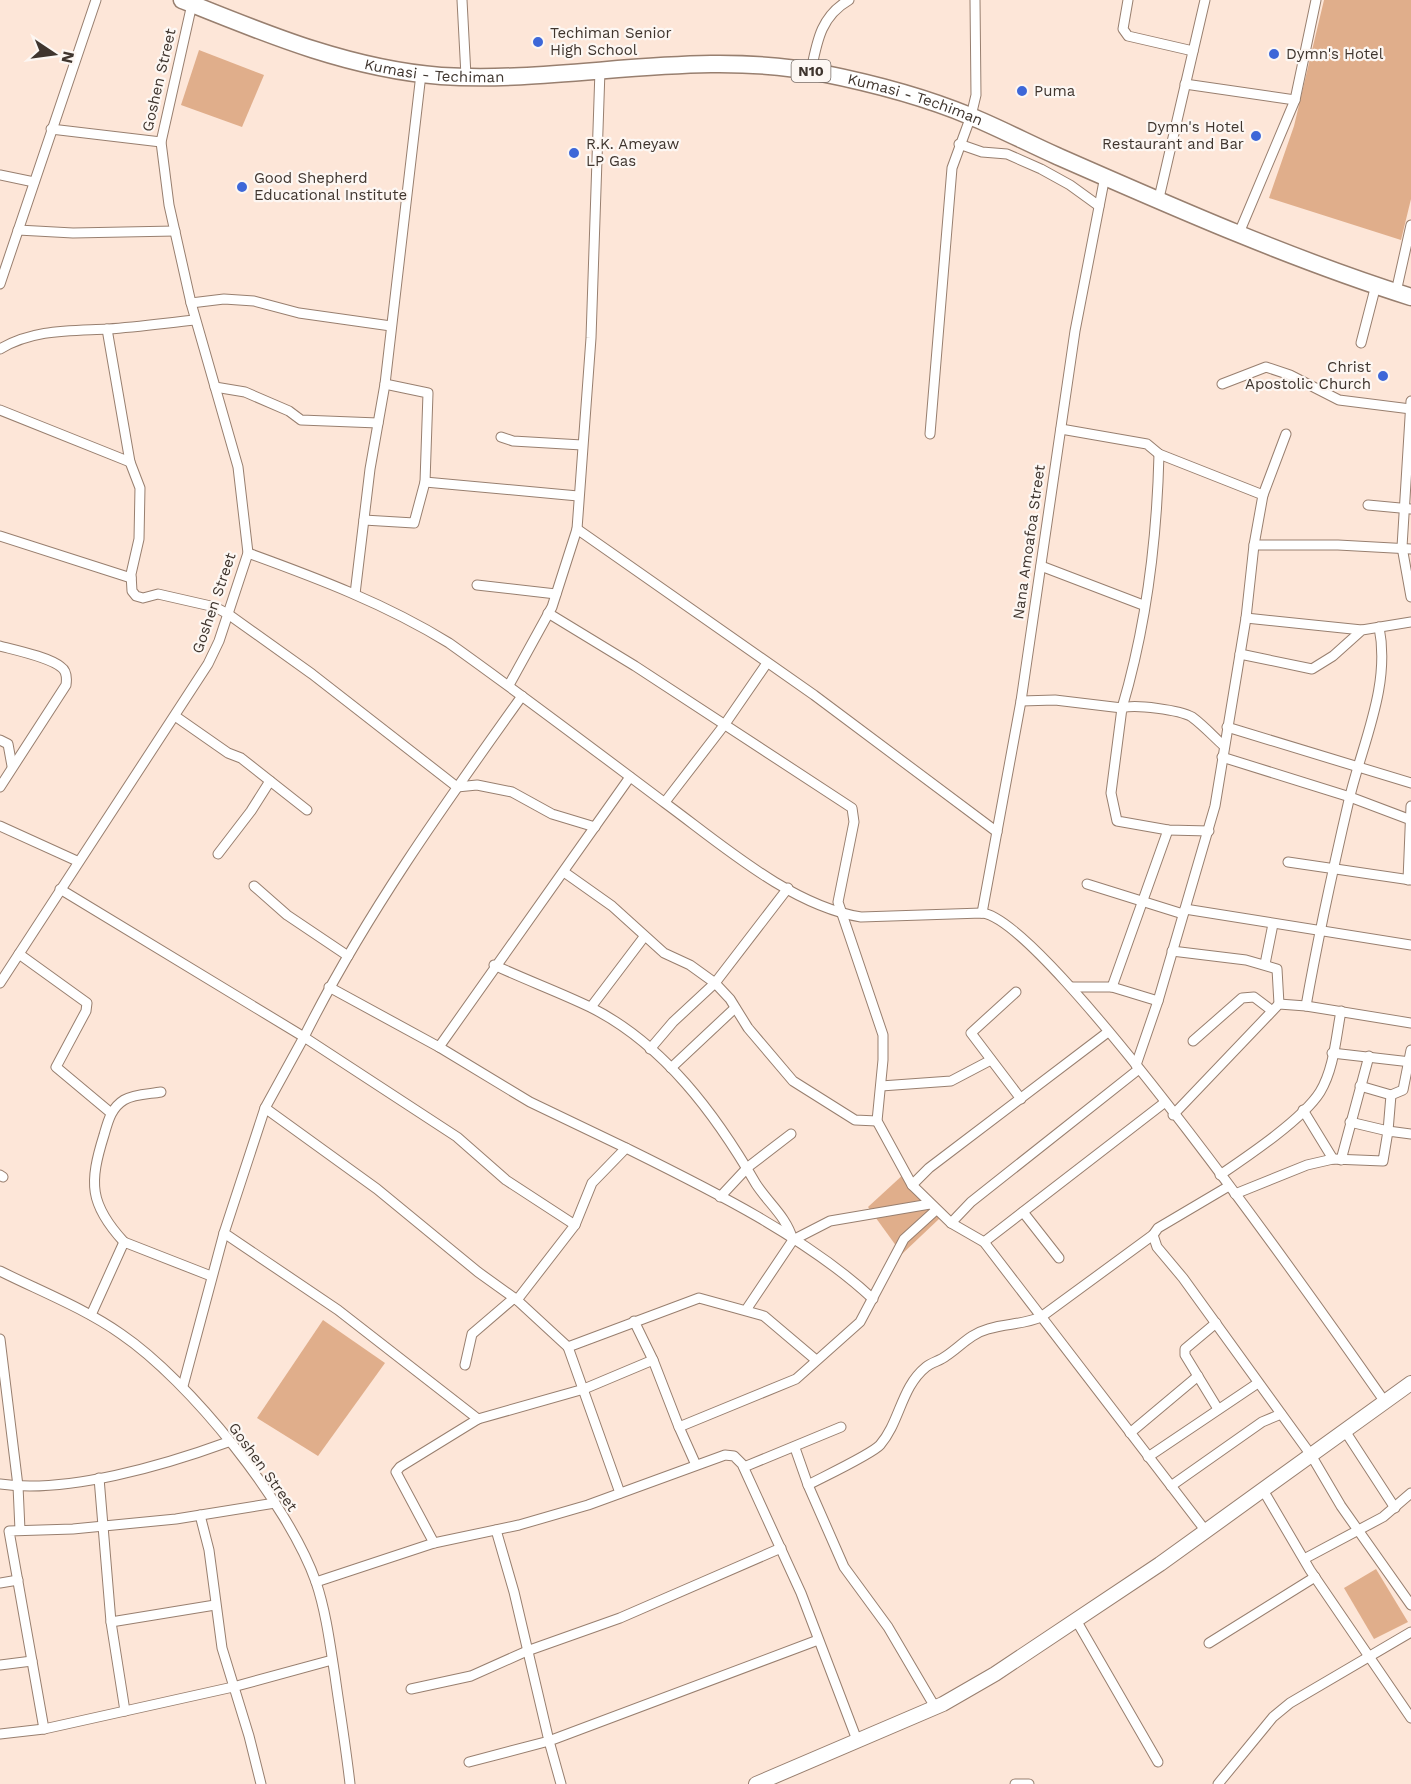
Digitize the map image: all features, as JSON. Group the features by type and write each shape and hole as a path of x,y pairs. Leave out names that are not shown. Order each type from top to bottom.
{"highway":[{"name":"Kumasi - Techiman","path":"187,2 310,50 421,74 530,76 708,64 811,71 907,93 971,116 1239,233 1403,294"}],"street":[{"path":"0,284 96,0"},
{"path":"462,0 466,76"},
{"path":"811,71 817,40 827,17 849,0"},
{"path":"930,434 951,183 959,144 971,116 977,73 975,0"},
{"path":"1128,0 1123,29 1128,36 1193,51"},
{"path":"1159,198 1205,0"},
{"path":"1239,233 1295,100 1316,0"},
{"name":"Goshen Street","path":"0,983 77,861 208,664 228,614 248,552 240,477 195,320 175,231 160,142 187,2"},
{"path":"509,685 548,613 577,529 591,338 600,70"},
{"path":"355,594 385,384 421,74"},
{"path":"1185,84 1295,100"},
{"path":"51,129 160,142"},
{"path":"959,144 982,152 1007,154 1041,169 1070,184 1099,206"},
{"path":"0,175 34,182"},
{"name":"Nana Amoafoa Street","path":"982,913 1021,701 1075,331 1105,176"},
{"path":"1403,294 1411,225"},
{"path":"18,230 74,233 175,231"},
{"path":"1361,342 1376,285"},
{"path":"191,303 224,300 254,301 299,313 391,326"},
{"path":"0,349 35,335 69,329 107,329 195,320"},
{"path":"107,329 130,462 140,488 141,513 131,578 132,591 136,596 143,598 158,594 215,607 228,614 312,674 457,787 477,785 512,792 552,814 595,827"},
{"path":"1222,384 1266,368 1290,375 1340,400 1410,407 1406,548 1411,597"},
{"path":"364,520 414,524 425,482 428,393 385,384"},
{"path":"215,387 246,392 289,411 301,420 378,423"},
{"path":"0,410 130,462"},
{"path":"1061,429 1147,444 1159,454 1263,495"},
{"path":"951,1223 971,1202 1138,1067 1209,831 1246,618 1254,545 1263,495 1286,434"},
{"path":"501,437 513,441 582,445"},
{"path":"1159,454 1156,520 1134,667 1122,708 1112,777 1112,801 1117,821 1168,830 1209,831"},
{"path":"425,482 578,496"},
{"path":"1368,505 1408,509"},
{"path":"577,529 814,695 998,832"},
{"path":"0,536 131,578"},
{"path":"1254,545 1406,548"},
{"path":"248,552 355,594 432,632 509,685 727,848 815,904 841,914 861,917 982,913 991,914 1005,923 1041,954 1072,987 1138,1067 1232,1190 1385,1402"},
{"path":"1041,566 1101,591 1143,605"},
{"path":"477,585 556,594"},
{"path":"548,613 725,724 852,808 854,822 838,892 841,914 883,1035 877,1121 912,1185 951,1223 984,1242 1205,1530"},
{"path":"1246,618 1362,630 1411,621"},
{"path":"1306,1006 1320,928 1350,797 1379,692 1383,651 1379,627"},
{"path":"1240,654 1312,669 1333,656 1362,630"},
{"path":"0,646 52,663 63,668 67,676 66,685 0,787"},
{"path":"665,802 725,724 767,663"},
{"path":"183,1386 211,1276 265,1108 329,987 348,956 457,787 522,696"},
{"path":"1021,701 1055,700 1183,713 1192,717 1224,746"},
{"path":"175,716 228,753 241,759 307,810"},
{"path":"1227,727 1411,783"},
{"path":"0,740 8,744 12,766"},
{"path":"1222,757 1350,797 1411,820"},
{"path":"439,1047 630,777"},
{"path":"218,854 251,811 270,781"},
{"path":"1288,862 1334,871 1409,880 1411,806"},
{"path":"0,826 77,861"},
{"path":"1112,987 1168,830"},
{"path":"564,872 604,900 664,953 690,965 715,983 762,1046 793,1081 855,1120 877,1121"},
{"path":"1087,884 1184,912 1320,928 1411,945"},
{"path":"254,886 287,915 348,956"},
{"path":"650,1049 673,1022 715,983 788,888"},
{"path":"60,889 304,1037 457,1137 506,1180 574,1225"},
{"path":"1265,964 1273,924"},
{"path":"591,1007 644,937"},
{"path":"1172,951 1265,964 1277,969 1275,1007 1173,1115"},
{"path":"19,954 87,1003 86,1011 56,1067 111,1113"},
{"path":"495,965 591,1007 614,1021 671,1068 696,1094 748,1167 757,1184 789,1225 793,1240"},
{"path":"329,987 439,1047 530,1102 720,1197 820,1257 873,1299"},
{"path":"1072,987 1112,987 1158,1001"},
{"path":"1016,992 971,1033 1021,1099"},
{"path":"1193,1041 1242,998 1254,997 1275,1007 1306,1006 1411,1023"},
{"path":"671,1068 735,1008"},
{"path":"1220,1175 1303,1110 1320,1093 1341,1011"},
{"path":"912,1185 929,1168 1108,1032"},
{"path":"1360,1086 1391,1095 1403,1090 1411,1050"},
{"path":"1332,1053 1410,1062"},
{"path":"1337,1159 1369,1056"},
{"path":"881,1086 951,1081 991,1060"},
{"path":"161,1092 130,1097 111,1113 95,1164 93,1179 104,1220 124,1242 211,1276"},
{"path":"808,1485 879,1446 908,1389 916,1376 928,1365 946,1357 966,1338 987,1329 1006,1324 1023,1325 1041,1317 1153,1235 1158,1228 1232,1190 1307,1165 1337,1159 1383,1161 1391,1095"},
{"path":"984,1242 1164,1102"},
{"path":"265,1108 377,1189 478,1272 516,1299 568,1347 620,1493"},
{"path":"1303,1110 1337,1159"},
{"path":"1350,1122 1411,1134"},
{"path":"720,1197 748,1167 791,1134"},
{"path":"465,1365 472,1334 516,1299 574,1225 592,1183 626,1148"},
{"path":"746,1310 793,1240 830,1221 933,1207"},
{"path":"679,1427 796,1379 860,1322 904,1239 933,1207"},
{"path":"1023,1212 1059,1258"},
{"path":"224,1233 338,1310 478,1419"},
{"path":"1153,1235 1157,1247 1216,1323 1311,1455 1411,1605"},
{"path":"91,1315 124,1242"},
{"name":"Goshen Street","path":"0,1271 91,1315 154,1358 183,1386 274,1503 298,1544 316,1582 325,1617 350,1784"},
{"path":"568,1347 699,1298 764,1316 816,1360"},
{"path":"634,1321 653,1360 696,1466"},
{"path":"1216,1323 1185,1349 1185,1355 1218,1409"},
{"path":"0,1339 4,1392 18,1486 20,1530"},
{"path":"434,1543 396,1472 400,1467 478,1419 584,1389 653,1360"},
{"path":"1130,1433 1198,1376"},
{"path":"1148,1457 1258,1383"},
{"path":"756,1784 935,1707 995,1674 1263,1490 1385,1402 1409,1388"},
{"path":"1171,1486 1262,1422 1281,1413"},
{"path":"744,1467 795,1448 841,1427"},
{"path":"1345,1431 1395,1508"},
{"path":"0,1484 18,1486 99,1478 180,1458 228,1442"},
{"path":"795,1448 808,1485 844,1567 888,1627 935,1707"},
{"path":"316,1582 434,1543 496,1530 588,1505 725,1455 734,1456 744,1467 781,1548 857,1740"},
{"path":"99,1478 111,1622 125,1711"},
{"path":"1263,1490 1315,1577 1367,1657 1411,1718"},
{"path":"1304,1559 1395,1508 1411,1493"},
{"path":"44,1729 18,1580 4,1531 104,1526 200,1515 274,1503"},
{"path":"200,1515 209,1550 222,1648 261,1784"},
{"path":"496,1530 561,1784"},
{"path":"411,1689 471,1677 527,1651 620,1618 781,1548"},
{"path":"1209,1643 1315,1577"},
{"path":"0,1583 18,1580"},
{"path":"111,1622 215,1605"},
{"path":"1076,1620 1158,1762"},
{"path":"1218,1784 1273,1718 1290,1703 1411,1632"},
{"path":"469,1762 549,1741 818,1640"},
{"path":"0,1734 44,1729 233,1687 332,1659"},
{"path":"0,1665 32,1661"},
{"path":"1015,1784 1029,1784"}],"shaded area":[{"path":"1324,0 1411,0 1411,199 1401,240 1269,198 1294,126"},
{"path":"199,50 264,75 242,127 181,105"},
{"path":"905,1173 940,1218 902,1254 868,1207"},
{"path":"323,1320 385,1363 318,1456 257,1418"},
{"path":"1376,1569 1408,1622 1374,1639 1344,1588"}],"place":[{"name":"Techiman Senior High School","path":"538,42"},
{"name":"Dymn's Hotel","path":"1274,54"},
{"name":"Puma","path":"1022,91"},
{"name":"Dymn's Hotel Restaurant and Bar","path":"1256,136"},
{"name":"R.K. Ameyaw LP Gas","path":"574,153"},
{"name":"Good Shepherd Educational Institute","path":"242,187"},
{"name":"Christ Apostolic Church","path":"1383,376"}]}
